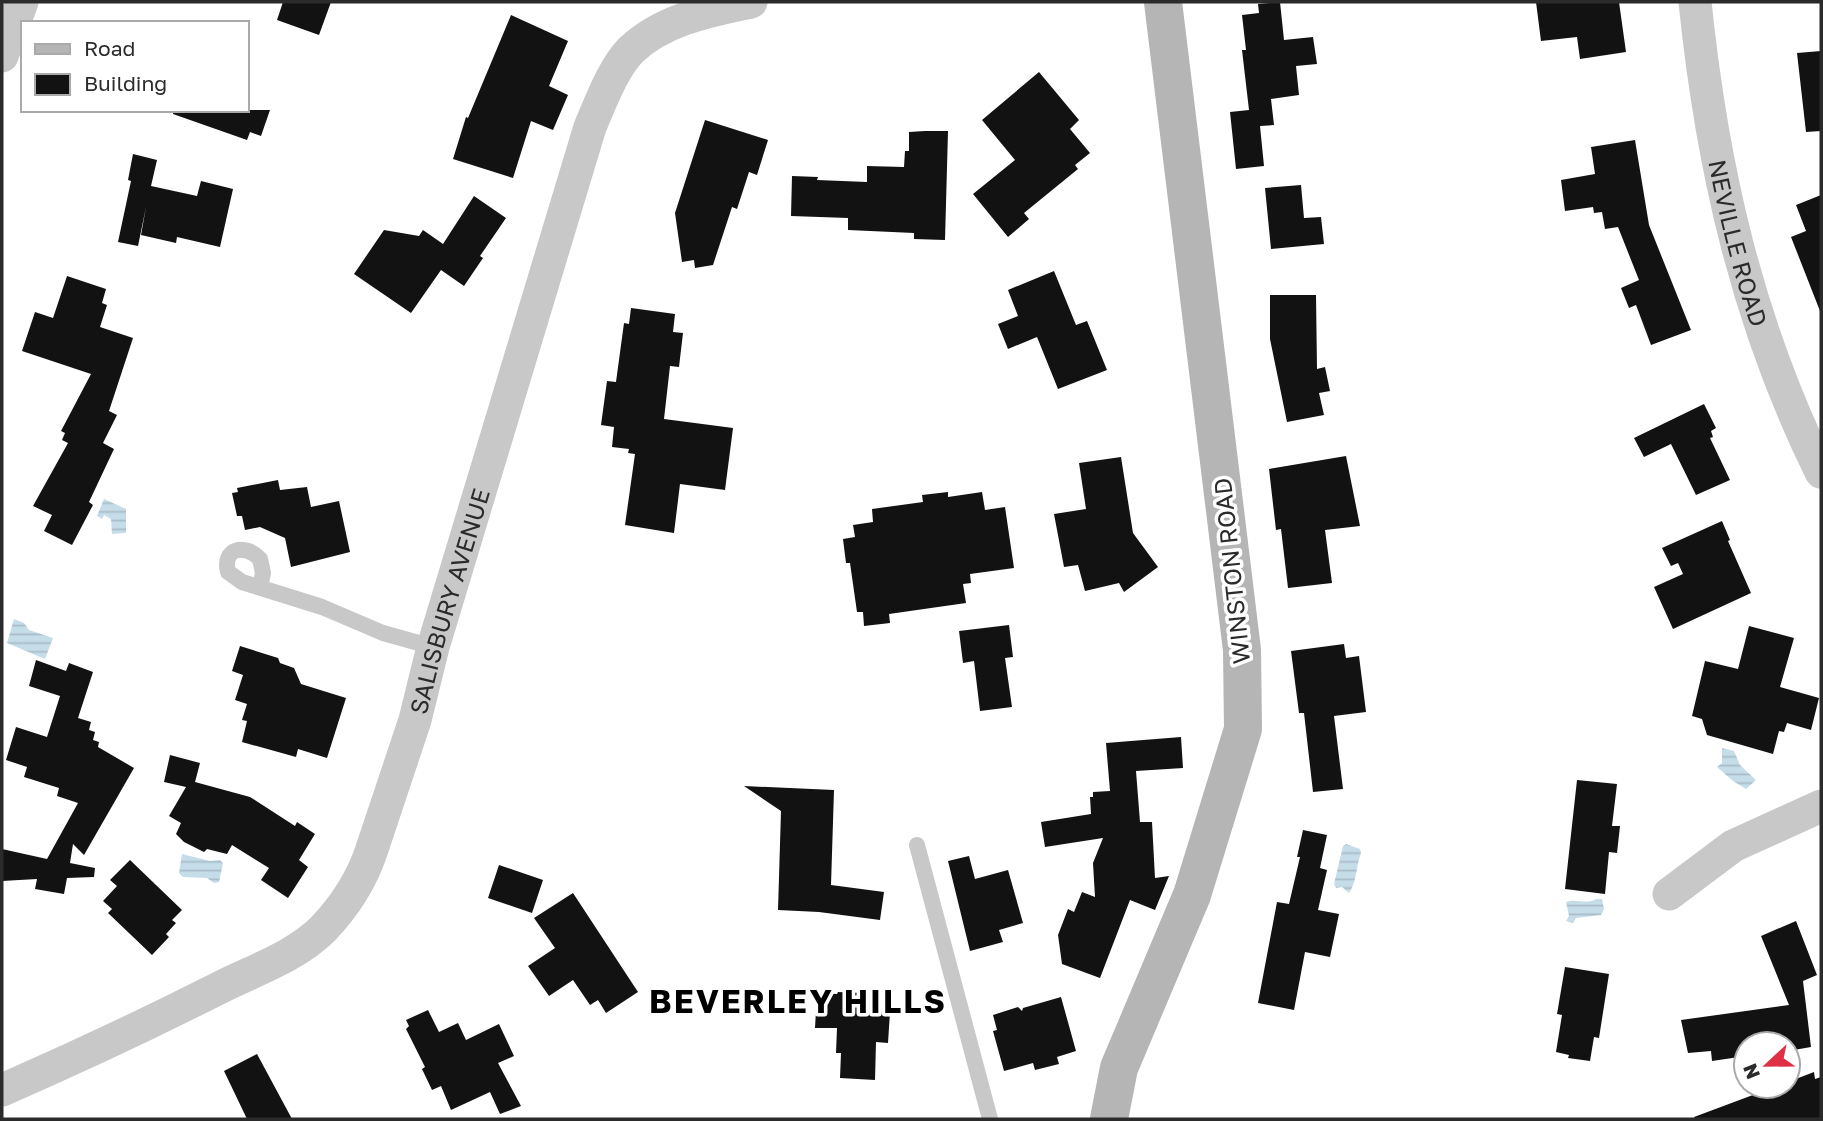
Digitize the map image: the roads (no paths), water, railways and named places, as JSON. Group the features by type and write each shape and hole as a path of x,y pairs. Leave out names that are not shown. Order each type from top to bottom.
{"street":[{"path":"2,56 22,2"},
{"name":"SALISBURY AVENUE","path":"2,1090 116,1040 272,962 322,930 337,913 363,873 415,720 433,647 590,127 609,84 630,51 665,27 698,13 751,2"},
{"name":"WINSTON ROAD","path":"1109,1119 1119,1068 1192,895 1243,729 1242,650 1163,2"},
{"name":"NEVILLE ROAD","path":"1695,2 1701,65 1721,183 1741,267 1771,352 1821,471"},
{"path":"1669,894 1733,846 1821,806"}],"lane":[{"path":"260,587 322,607 383,633 433,647"},
{"path":"917,845 989,1119"}],"water":[{"path":"104,499 126,509 126,533 112,534 111,519 104,515 102,519 97,516"},
{"path":"14,619 24,623 29,630 53,638 45,659 7,643"},
{"path":"1722,748 1734,751 1740,765 1756,780 1746,789 1717,767 1722,763"},
{"path":"1346,844 1360,849 1361,853 1354,884 1349,893 1342,887 1336,888 1334,884 1343,846"},
{"path":"182,854 210,861 220,860 223,863 219,882 214,883 207,878 183,877 179,873"},
{"path":"1602,899 1604,909 1601,915 1576,918 1573,923 1566,921 1569,916 1566,902"}],"district":[{"name":"BEVERLEY HILLS","path":"798,1001"}]}
